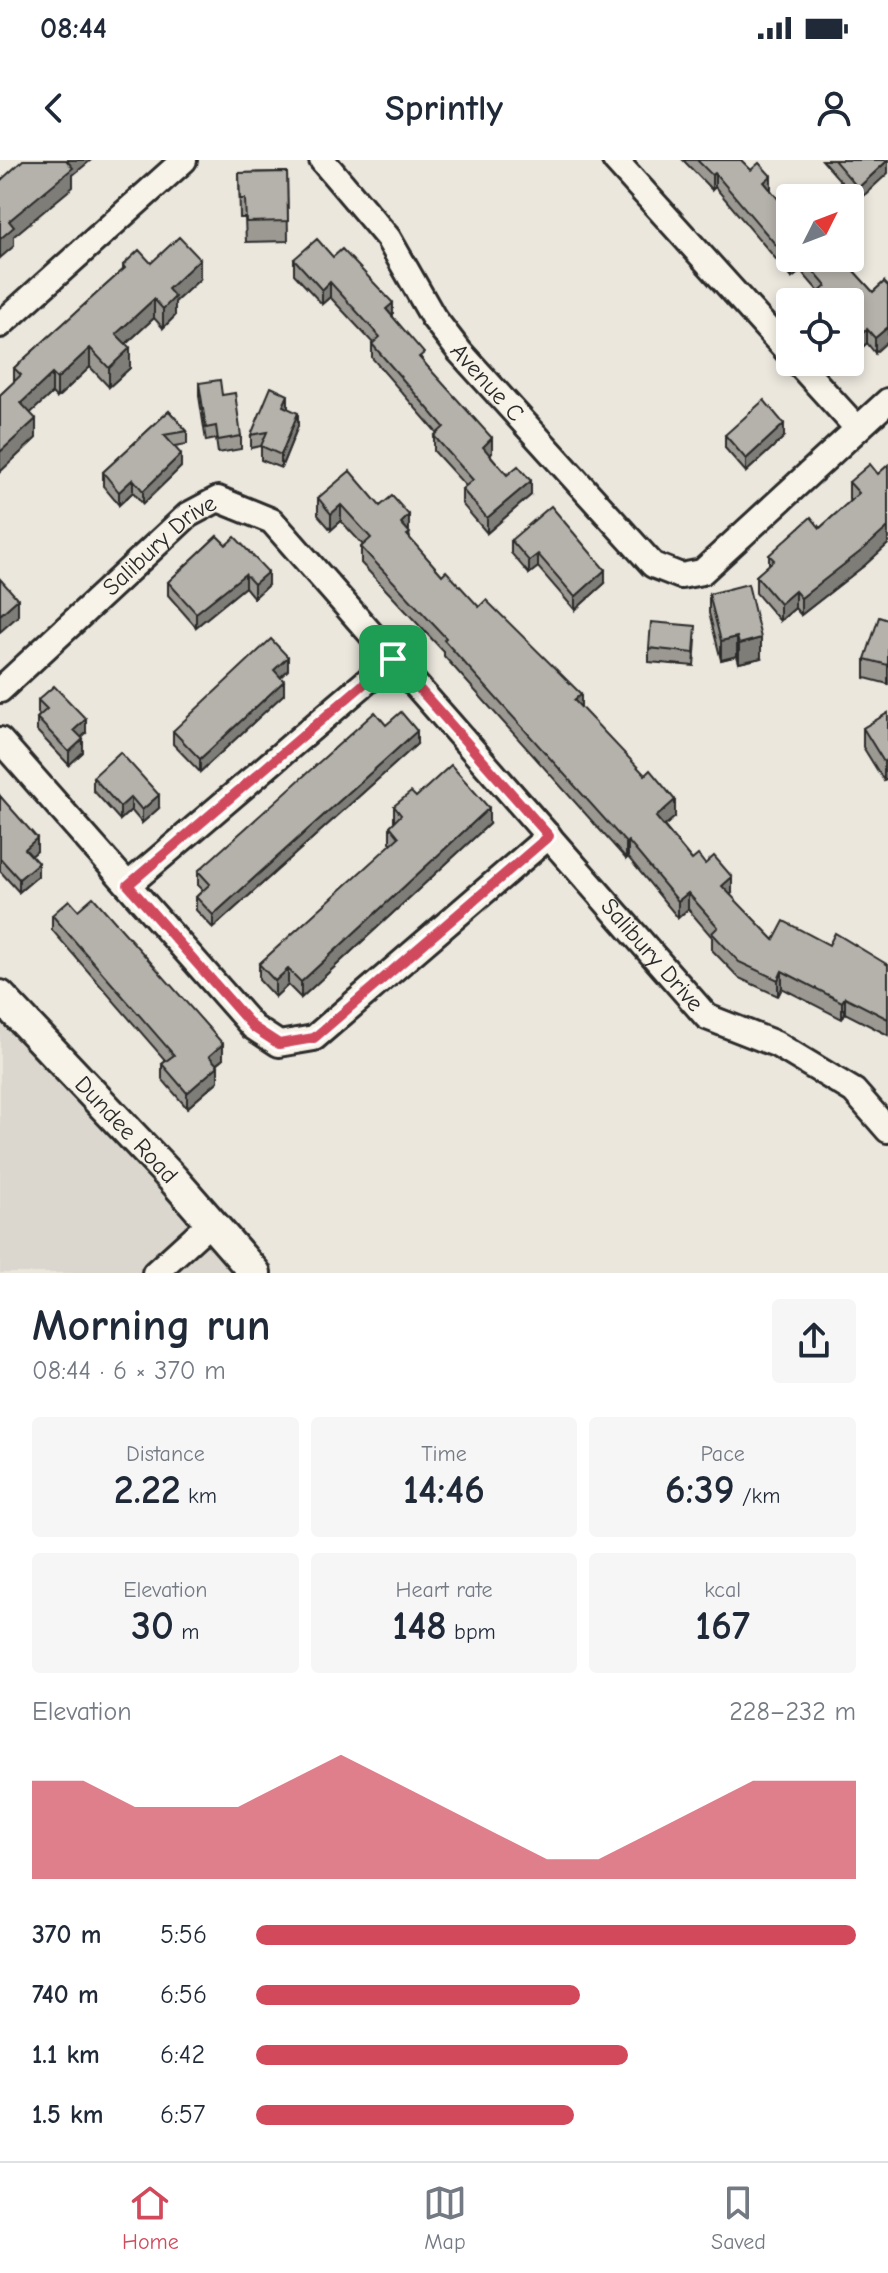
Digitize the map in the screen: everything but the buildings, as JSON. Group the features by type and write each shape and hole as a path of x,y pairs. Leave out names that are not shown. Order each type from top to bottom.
{"main road":[{"name":"Dundee Road","path":"0,996 257,1271"}],"street":[{"path":"0,325 184,160"},
{"name":"Avenue C","path":"322,160 388,238 433,317 460,352 653,565 681,576 702,572 857,428"},
{"path":"615,160 776,338"},
{"path":"810,376 857,428 888,401"},
{"name":"Salibury Drive","path":"0,690 188,515 218,499 272,521 707,1017 776,1044 854,1091 888,1130"},
{"path":"128,885 393,659"},
{"path":"0,740 253,1027 279,1044 314,1038 549,836"},
{"path":"155,1273 211,1222"}],"shaded area":[{"path":"0,1013 239,1273 0,1273"}],"route":[{"path":"393,659 549,836 314,1038 279,1044 253,1027 128,885 393,659"}]}
